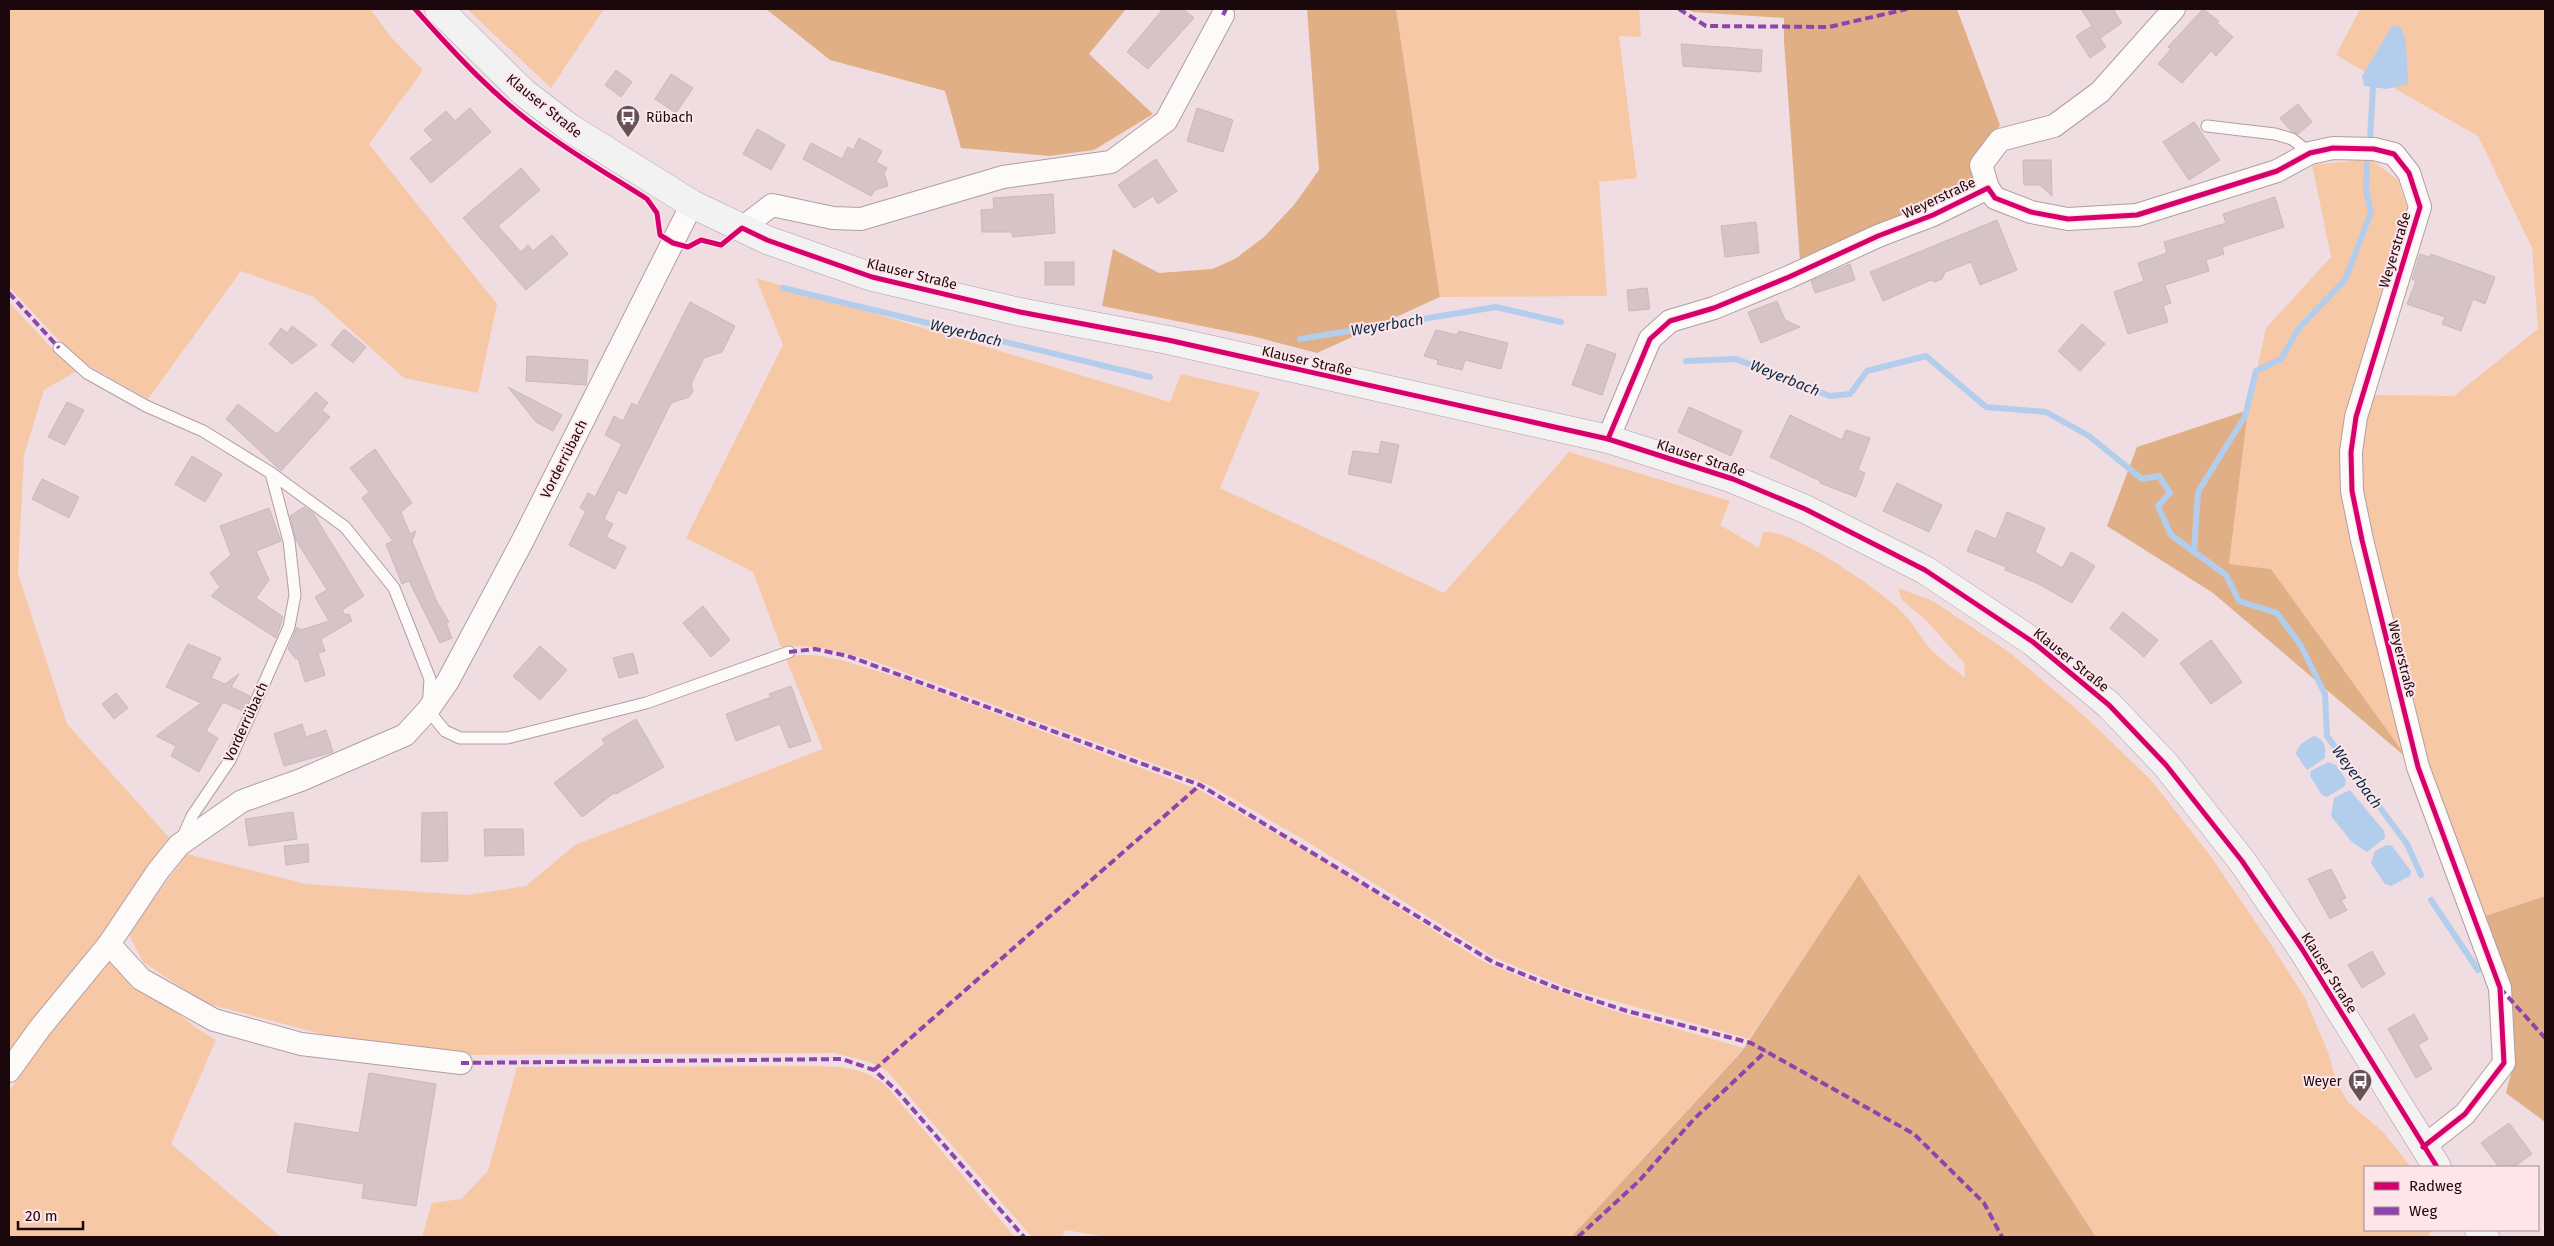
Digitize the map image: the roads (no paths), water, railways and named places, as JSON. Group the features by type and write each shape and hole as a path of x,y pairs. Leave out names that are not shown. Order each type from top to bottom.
{"main road":[{"name":"Klauser Straße","path":"439,9 523,92 570,128 692,204 767,240 872,276 1020,312 1168,340 1608,439 1733,479 1796,505 1925,570 2033,642 2109,705 2166,765 2242,861 2302,949 2430,1157"}],"street":[{"name":"Weyerstraße","path":"2174,9 2092,98 2054,126 2000,140 1981,164 1988,188 1996,198 2031,212 2068,219 2137,215 2277,171 2310,153 2333,148 2374,149 2394,154 2409,173 2420,207 2356,417 2351,452 2352,491 2373,589 2418,767 2500,988 2504,1063 2430,1157"},
{"path":"742,228 772,205 833,218 861,219 1003,178 1111,162 1166,121 1223,15"},
{"name":"Weyerstraße","path":"1608,439 1650,339 1670,321 1714,308 1789,277 1878,236 1933,215 1988,188"},
{"name":"Vorderrübach","path":"9,1071 40,1028 109,944 158,871 179,845 242,801 301,780 405,735 428,710 448,681 523,540 692,204"},
{"path":"109,944 141,979 214,1020 301,1044 462,1063"}],"lane":[{"path":"2207,126 2275,134 2292,139 2310,153"},
{"path":"59,348 87,373 146,406 203,432 271,473 345,526 394,588 430,679 428,710 445,730 460,738 507,738 646,703 789,652"},
{"name":"Vorderrübach","path":"179,845 192,816 230,760 289,627 295,595 289,541 271,473"}],"water":[{"path":"2392,26 2401,27 2406,43 2408,84 2387,89 2364,86 2362,76"},
{"path":"2314,736 2324,744 2325,758 2307,770 2296,754 2300,745"},
{"path":"2328,762 2336,765 2346,780 2345,786 2327,797 2322,795 2310,776 2311,771"},
{"path":"2350,790 2384,831 2385,838 2367,852 2352,842 2331,816 2334,798"},
{"path":"2386,845 2392,846 2411,871 2410,876 2391,886 2385,884 2371,863 2375,851"}],"waterway":[{"path":"2370,139 2373,87"},
{"path":"2194,551 2198,492 2245,416 2256,371 2281,359 2299,328 2345,280 2371,212 2366,191 2367,164"},
{"name":"Weyerbach","path":"783,288 1150,377"},
{"name":"Weyerbach","path":"1300,339 1496,307 1561,322"},
{"name":"Weyerbach","path":"1686,361 1736,359 1830,396 1850,394 1867,371 1926,356 1986,407 2046,412 2089,436 2142,479 2159,476 2170,493 2158,506 2171,535 2226,575 2239,601 2277,613 2301,646 2325,694 2327,736 2407,844 2421,875"},
{"name":"Weyerbach","path":"2431,900 2478,970"}],"place":[{"name":"Rübach","path":"628,138"},
{"name":"Weyer","path":"2360,1102"}]}
